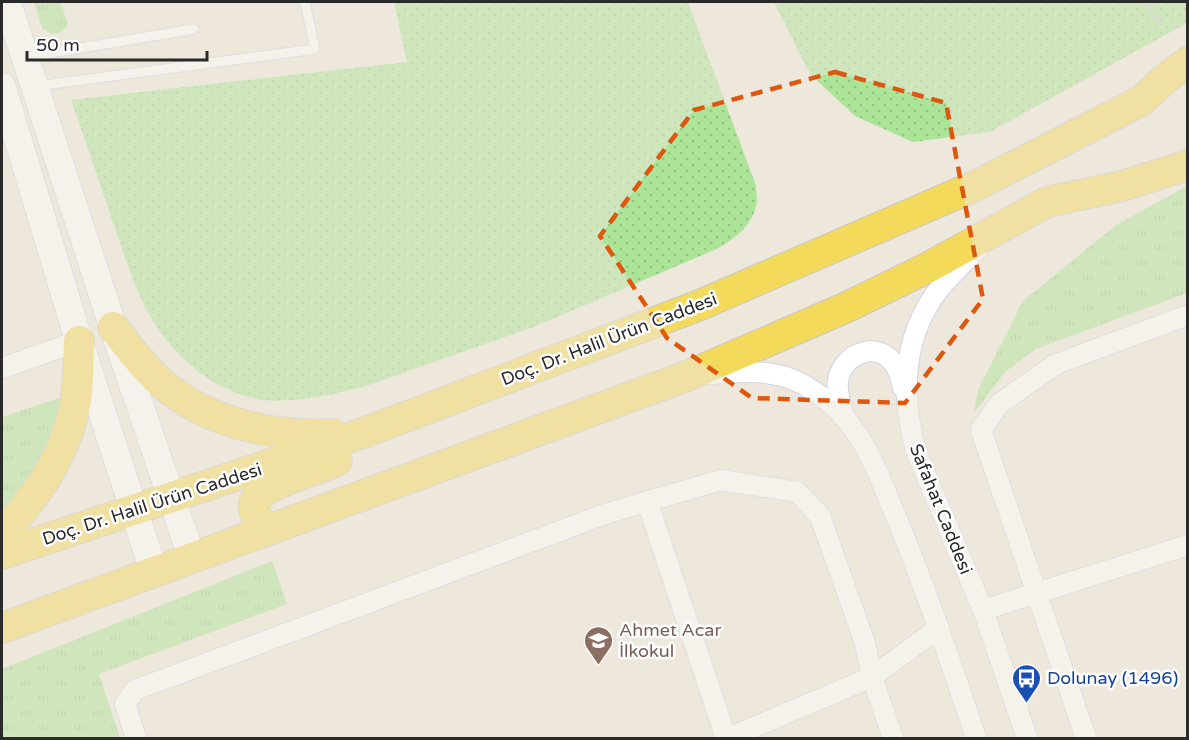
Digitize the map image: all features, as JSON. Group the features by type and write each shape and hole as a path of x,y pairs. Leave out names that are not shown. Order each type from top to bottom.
{"main road":[{"name":"Doç. Dr. Halil Ürün Caddesi","path":"2,554 366,432 700,305 975,186 1141,102 1166,78 1188,62"},
{"path":"2,628 687,376 845,308 927,268 1047,202 1122,186 1188,165"},
{"path":"113,327 159,380 188,402 220,418 254,429 288,434 366,432"},
{"path":"2,534 22,512 43,483 63,444 73,415 79,341"},
{"path":"270,529 259,522 254,515 253,506 257,496 268,489 341,459 356,446 366,432"}],"street":[{"path":"7,2 113,327 192,558"},
{"path":"4,101 154,572"},
{"name":"Safahat Caddesi","path":"998,230 942,286 926,308 913,337 908,363 906,405 917,454 983,610 1027,738"},
{"path":"1086,738 981,430 999,404 1056,364 1188,315"},
{"path":"2,368 79,341"},
{"path":"844,417 838,380 844,364 856,354 873,351 888,357 898,368 906,405"},
{"path":"687,376 738,371 773,375 802,384 825,399 844,417 859,436 877,472 908,547 939,628 976,738"},
{"path":"136,738 125,704 135,690 574,526 647,501 721,480 797,492 820,516 865,643 872,677 893,738"},
{"path":"647,501 727,738 872,677 939,628"},
{"path":"983,610 1188,545"}],"lane":[{"path":"34,87 315,49 305,2"},
{"path":"24,57 194,29"}],"path":[{"path":"1145,2 1161,25"}],"highlighted area":[{"path":"835,72 946,103 983,299 905,403 752,398 667,338 600,236 694,110"}],"green space":[{"path":"34,2 61,2 68,26 59,33 51,34 42,28"},
{"path":"394,2 688,2 756,186 757,201 753,214 745,228 712,251 536,326 369,385 328,395 283,401 257,399 237,393 201,374 186,361 171,346 148,312 128,265 71,100 407,62"},
{"path":"774,2 1187,2 1187,23 990,132 913,142 855,116 810,74"},
{"path":"1187,186 1187,293 1036,349 1005,372 974,413 978,390 1023,301 1116,225"},
{"path":"65,396 45,464 2,514 2,417"},
{"path":"272,561 287,604 99,674 120,738 3,738 2,669"}],"place":[{"name":"Ahmet Acar İlkokul","path":"598,666"},
{"name":"Dolunay (1496)","path":"1026,704"}]}
